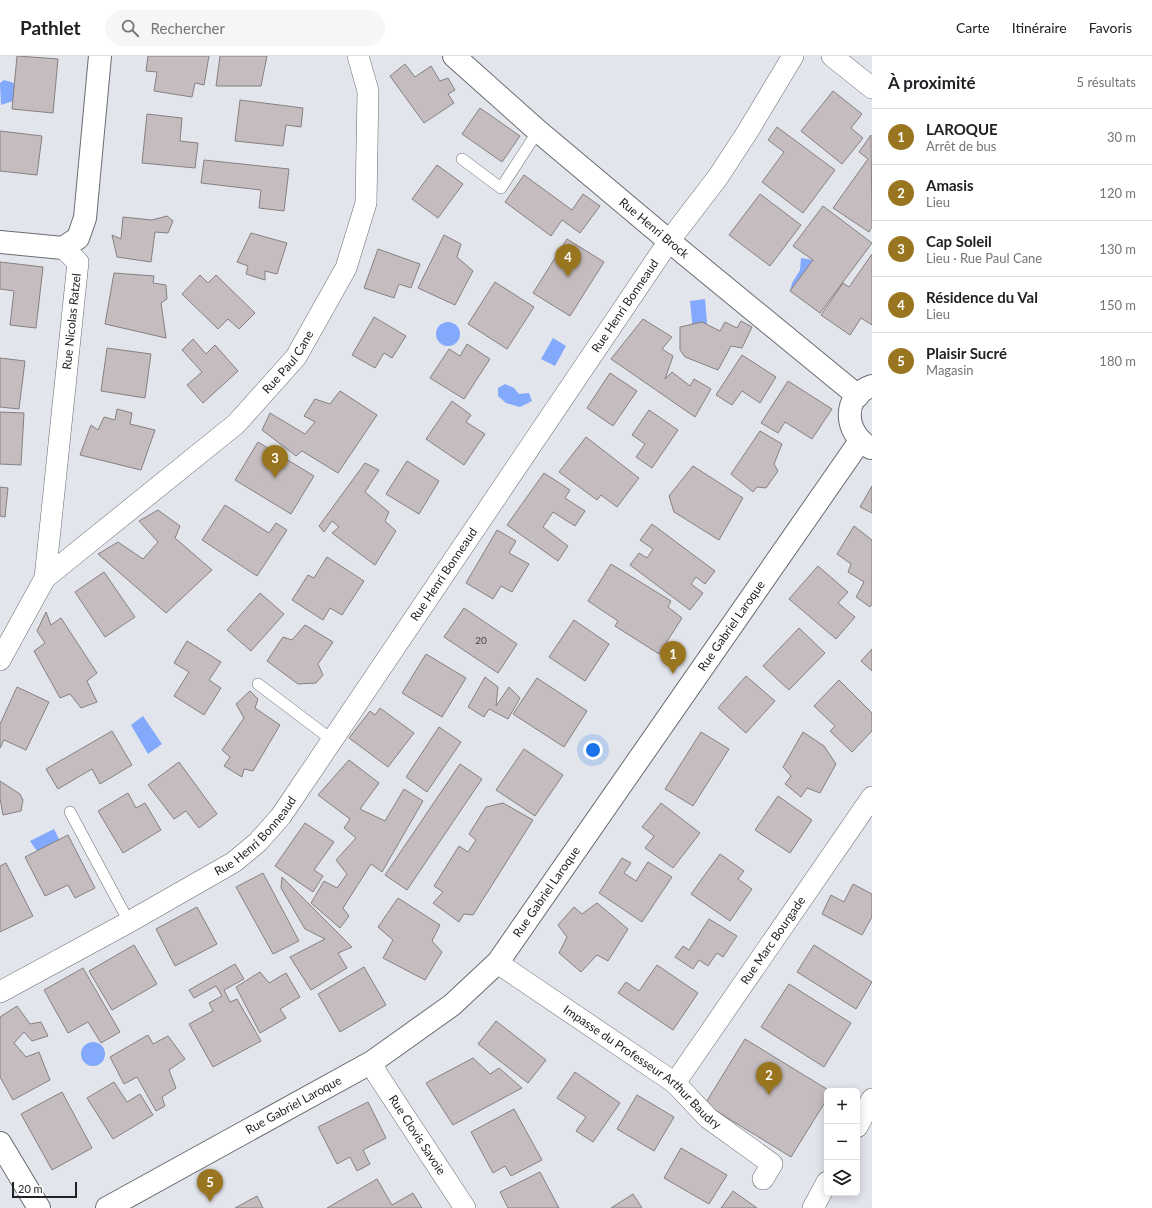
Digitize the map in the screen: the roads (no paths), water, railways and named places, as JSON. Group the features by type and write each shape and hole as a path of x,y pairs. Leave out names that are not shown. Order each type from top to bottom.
{"street":[{"path":"0,242 63,248 78,238 85,218 100,56"},
{"name":"Rue Paul Cane","path":"45,578 236,424 296,357 346,268 366,203 368,91 358,56"},
{"name":"Rue Henri Brock","path":"454,56 538,131 669,241 865,391"},
{"name":"Rue Henri Bonneaud","path":"0,992 234,862 258,842 280,816 332,740 669,241 718,177 748,131 793,56"},
{"path":"832,56 872,88"},
{"name":"Rue Nicolas Ratzel","path":"45,578 78,262 63,248"},
{"path":"865,391 852,404 850,423 854,433 866,445"},
{"name":"Rue Gabriel Laroque","path":"107,1208 372,1062 452,1005 498,962 866,445"},
{"path":"0,660 45,578"},
{"name":"Rue Marc Bourgade","path":"675,1083 872,798"},
{"name":"Impasse du Professeur Arthur Baudry","path":"498,962 675,1083 708,1118 772,1164 763,1179"},
{"name":"Rue Clovis Savoie","path":"372,1062 377,1074 465,1208"},
{"path":"859,1124 872,1099"},
{"path":"0,1143 39,1208"},
{"path":"813,1208 824,1188"}],"lane":[{"path":"462,159 501,188 538,131"},
{"path":"258,684 332,740"},
{"path":"70,812 128,922"}],"water":[{"path":"4,80 14,83 16,100 1,105 0,83"},
{"path":"801,258 813,260 790,291 792,283 800,270"},
{"path":"705,299 708,334 693,331 690,301"},
{"path":"448,322 457,325 460,334 457,343 448,346 439,343 436,334 439,325"},
{"path":"553,338 566,346 555,366 541,359"},
{"path":"505,384 514,388 519,394 529,393 532,401 520,407 506,403 498,396 498,388"},
{"path":"143,716 162,744 148,754 131,725"},
{"path":"54,829 62,845 39,854 30,841"},
{"path":"93,1042 98,1043 104,1049 104,1059 98,1065 93,1066 88,1065 82,1059 81,1054 82,1049 88,1043"}],"place":[{"name":"Résidence du Val","path":"568,277"},
{"name":"Cap Soleil","path":"275,478"},
{"name":"LAROQUE","path":"673,674"},
{"name":"Amasis","path":"769,1095"},
{"name":"Plaisir Sucré","path":"210,1202"}]}
